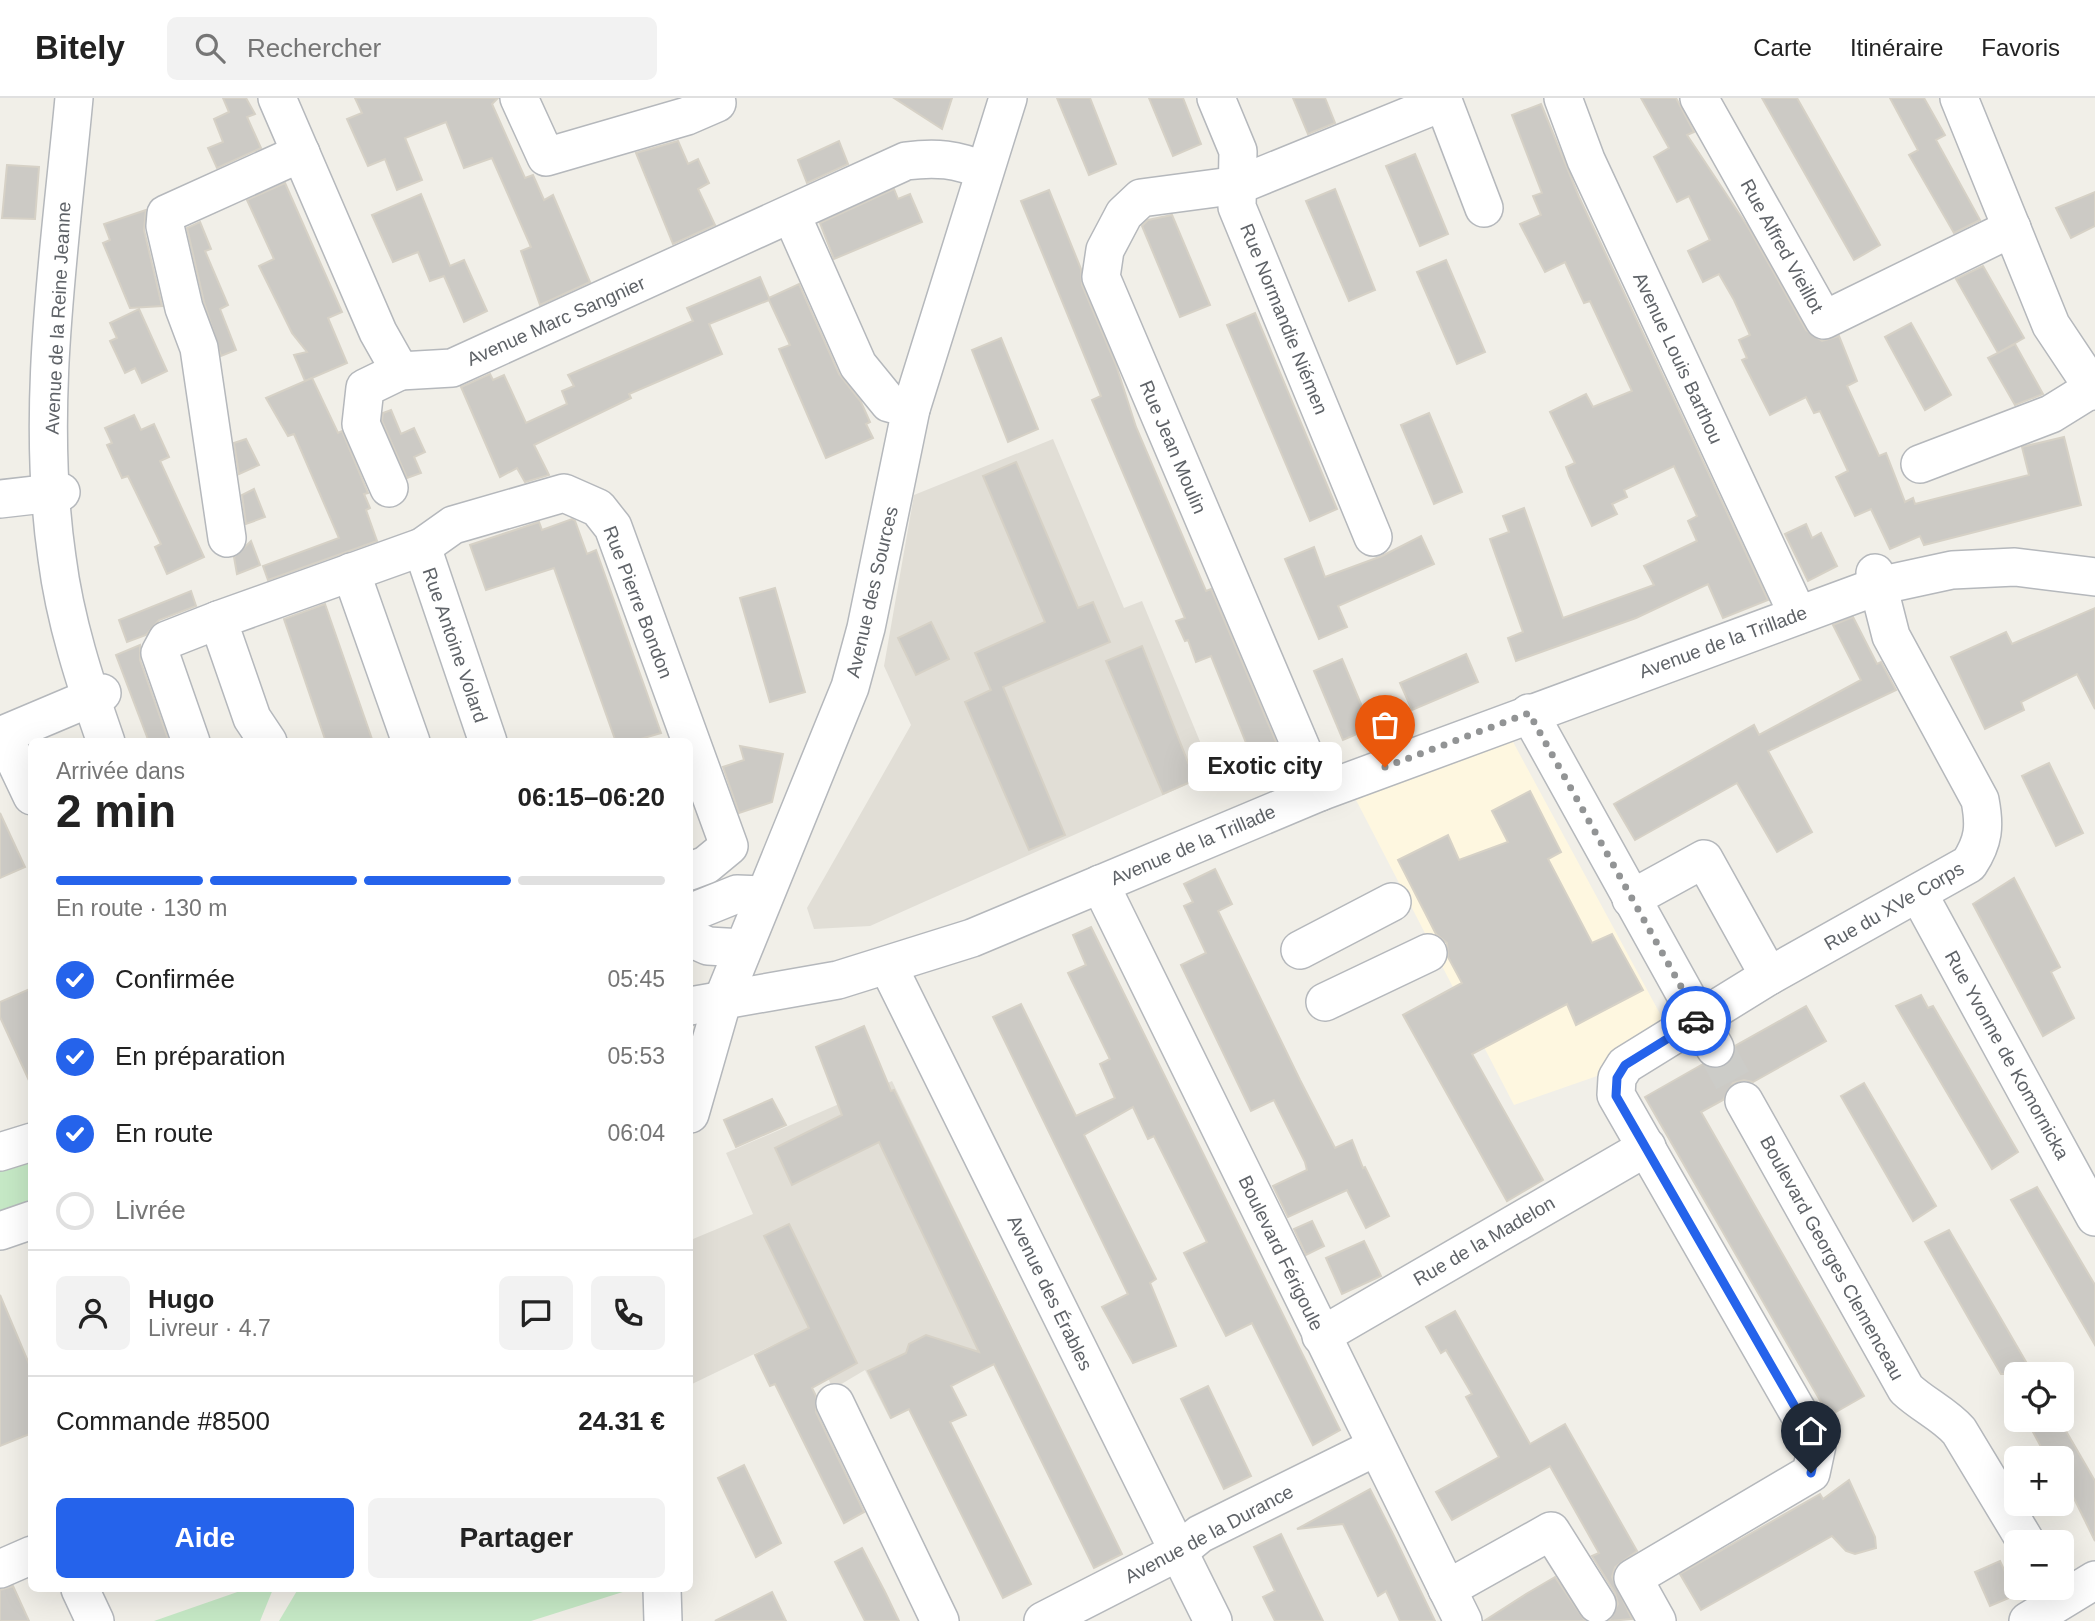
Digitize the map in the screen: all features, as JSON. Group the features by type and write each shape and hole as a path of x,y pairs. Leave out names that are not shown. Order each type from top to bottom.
{"street":[{"name":"Avenue de la Reine Jeanne","path":"74,98 50,392 56,492 56,556 65,610 96,696 106,738"},
{"path":"278,98 378,332 400,371 365,387 361,424 388,488"},
{"path":"519,98 546,157 687,116 717,103"},
{"name":"Avenue des Sources","path":"693,1093 706,1003 743,948 850,687 866,628 911,409 1008,98"},
{"name":"Rue Normandie Niémen","path":"1216,98 1238,151 1237,207 1373,537"},
{"name":"Avenue Louis Barthou","path":"1563,98 1586,160 1798,615"},
{"name":"Rue Alfred Vieillot","path":"1699,98 1824,320 2012,228"},
{"path":"1920,464 2052,414 2094,390 2051,325 1959,98"},
{"path":"1442,100 1484,208"},
{"name":"Rue Jean Moulin","path":"1320,792 1101,277 1104,250 1124,214 1141,198 1239,185 1442,100"},
{"path":"228,538 199,348 184,308 165,226 166,214 301,153"},
{"name":"Avenue Marc Sangnier","path":"400,371 452,368 906,161 936,157 965,163 984,171"},
{"path":"792,215 858,365 889,403 911,409"},
{"path":"0,499 56,492"},
{"name":"Rue Pierre Bondon","path":"190,738 160,653 167,640 422,547 453,525 564,493 598,508 612,527 689,738"},
{"name":"Rue Antoine Volard","path":"422,547 487,738"},
{"name":"Avenue de la Trillade","path":"706,1003 838,980 972,938 1320,792 1798,615 1876,580 1952,570 2015,567 2095,577"},
{"path":"351,572 410,738"},
{"name":"Rue du XVe Corps","path":"1657,1621 1633,1578 1811,1473 1817,1445 1616,1096 1617,1078 1625,1065 1707,1034 1769,976 1969,864 1981,845 1985,825 1980,800 1891,636 1876,580"},
{"path":"218,620 261,738"},
{"path":"28,788 2,736 96,696"},
{"path":"1529,713 1707,1034"},
{"name":"Rue Pierre Bondon","path":"693,748 729,846"},
{"path":"693,870 706,865 729,846 781,850"},
{"path":"1631,899 1704,859 1769,976"},
{"name":"Boulevard Férigoule","path":"1100,884 1463,1621"},
{"name":"Rue Yvonne de Komornicka","path":"1918,893 2095,1217"},
{"path":"693,912 737,894 764,895"},
{"path":"1300,950 1392,902"},
{"path":"693,939 708,946 743,948"},
{"path":"1325,1002 1428,953"},
{"name":"Avenue des Érables","path":"888,966 1213,1621"},
{"name":"Boulevard Georges Clemenceau","path":"1744,1101 1906,1389 1924,1406 1947,1418 1959,1431 2019,1530"},
{"path":"0,1152 28,1143"},
{"name":"Rue de la Madelon","path":"1321,1336 1647,1147"},
{"path":"0,1231 28,1221"},
{"path":"835,1403 940,1621"},
{"name":"Avenue de la Durance","path":"1043,1621 1178,1552 1200,1534 1376,1447"},
{"path":"1447,1589 1552,1531 1597,1604"},
{"path":"0,1569 28,1557"},
{"path":"2042,1610 2095,1580"},
{"path":"81,1592 95,1621"},
{"path":"662,1592 663,1621"}],"shaded area":[{"path":"1053,439 1124,608 1142,601 1213,773 870,926 814,929 807,908 911,725 884,666 914,495"},
{"path":"1512,740 1665,1023 1600,1075 1514,1105 1355,798"},
{"path":"892,1081 1022,1349 890,1419 865,1370 833,1389 806,1329 693,1384 693,1239 753,1214 726,1153"}],"green space":[{"path":"28,1155 28,1208 0,1218 0,1165"},
{"path":"237,1592 272,1592 260,1621 154,1621"},
{"path":"296,1592 623,1592 531,1621 279,1621"}],"building":[{"path":"223,98 246,98 255,114 247,117 261,148 217,168 208,148 223,142 214,119 229,112"},
{"path":"355,98 498,98 492,104 525,178 533,175 544,200 553,195 590,282 540,305 521,251 531,247 492,158 464,168 446,122 405,138 422,180 397,190 385,159 368,166 347,119 362,113"},
{"path":"894,98 952,98 942,129"},
{"path":"1057,98 1090,98 1116,164 1089,175"},
{"path":"1149,98 1183,98 1201,144 1173,156"},
{"path":"1293,98 1325,98 1335,123 1308,134"},
{"path":"1641,98 1676,98 1694,132 1687,135 1748,227 1806,330 1822,341 1839,336 1857,381 1847,386 1879,456 1886,453 1905,502 1913,498 1915,504 2029,475 2022,447 2064,437 2081,505 1924,545 1920,536 1890,549 1871,509 1855,516 1836,477 1848,471 1820,411 1814,413 1806,397 1770,415 1742,360 1747,358 1739,340 1750,335 1734,300 1719,274 1703,282 1688,251 1710,240 1689,196 1677,202 1654,157 1669,148"},
{"path":"1762,98 1797,98 1880,245 1854,260"},
{"path":"1890,98 1924,98 1945,135 1936,140 1980,220 1954,233 1909,155 1918,150"},
{"path":"1541,104 1579,197 1768,600 1723,618 1708,584 1636,618 1516,661 1508,638 1523,632 1490,539 1509,532 1503,516 1524,508 1563,618 1654,585 1644,566 1697,541 1688,521 1697,516 1674,466 1624,490 1627,497 1612,504 1617,514 1592,526 1569,476 1566,467 1575,463 1550,412 1586,394 1593,407 1632,391 1590,301 1584,303 1565,262 1545,272 1520,224 1541,215 1533,196 1542,193 1512,115"},
{"path":"678,141 688,164 698,159 709,183 698,189 715,225 673,244 636,153"},
{"path":"839,141 848,164 807,183 798,160"},
{"path":"1415,154 1448,234 1420,246 1386,166"},
{"path":"7,165 39,167 35,219 2,218"},
{"path":"285,183 342,312 328,318 347,363 305,381 294,355 307,352 292,333 259,266 274,259 247,200"},
{"path":"894,189 898,199 910,194 922,222 834,259 820,223"},
{"path":"1335,189 1375,290 1349,301 1306,201"},
{"path":"1049,190 1081,269 1082,285 1116,365 1136,427 1206,591 1211,589 1285,763 1259,775 1211,656 1196,662 1188,640 1185,641 1176,621 1185,618 1092,400 1101,396 1021,201"},
{"path":"2095,192 2095,226 2071,238 2056,208"},
{"path":"421,194 450,266 464,260 487,311 464,322 444,276 430,281 418,252 393,262 372,215"},
{"path":"146,210 144,230 162,306 130,308 103,243 110,240 104,224"},
{"path":"1172,215 1210,305 1180,317 1142,226 1148,220"},
{"path":"200,222 211,249 205,251 228,305 220,309 236,350 221,356 204,302 187,228"},
{"path":"1446,260 1485,352 1457,364 1417,272"},
{"path":"1983,266 2024,338 1998,353 1956,279"},
{"path":"760,277 769,298 799,284 839,374 861,402 870,422 866,424 873,438 826,458 779,349 790,345 769,300 709,324 722,354 629,394 631,398 534,445 549,475 525,482 517,468 500,477 461,387 490,374 493,380 504,375 526,423 567,404 562,391 574,386 568,375 693,321 687,308"},
{"path":"139,309 167,371 142,383 135,368 125,373 110,341 117,338 110,323"},
{"path":"1255,313 1337,509 1310,521 1227,325"},
{"path":"1911,323 1951,395 1925,410 1885,337"},
{"path":"1001,338 1038,429 1008,442 972,350"},
{"path":"2015,344 2043,394 2015,405 1988,358"},
{"path":"312,378 338,433 342,431 368,493 364,494 370,508 366,510 377,541 268,580 263,566 339,538 294,434 288,436 266,398"},
{"path":"391,410 401,434 414,428 425,452 414,457 421,473 407,478 382,421 383,413"},
{"path":"1429,413 1462,492 1434,504 1401,425"},
{"path":"134,415 141,430 154,424 169,457 160,461 204,557 167,574 155,547 161,544 128,476 122,478 107,445 112,443 105,428"},
{"path":"246,439 259,465 239,474 234,443"},
{"path":"1016,462 1078,608 1093,602 1110,642 1003,687 1065,835 1029,850 965,702 991,690 975,653 1045,622 983,476"},
{"path":"254,489 265,517 246,524 242,495"},
{"path":"572,519 587,554 596,550 661,733 644,738 615,738 554,568 486,590 470,545 539,522 542,530"},
{"path":"1806,524 1812,538 1821,533 1837,566 1808,581 1785,534"},
{"path":"1421,536 1434,564 1338,606 1347,627 1319,639 1285,559 1314,547 1325,577 1382,556"},
{"path":"251,541 260,565 237,574 234,557"},
{"path":"775,588 805,692 770,702 740,598"},
{"path":"191,591 196,606 159,620 146,635 127,642 119,620"},
{"path":"325,604 372,738 325,738 284,619"},
{"path":"2095,608 2095,709 2077,674 2021,702 2024,710 1985,729 1951,657 2006,632 2012,644"},
{"path":"1853,617 1877,664 1881,662 1896,690 1768,751 1812,832 1777,852 1737,783 1635,840 1614,804 1754,725 1759,735 1861,680 1833,625"},
{"path":"931,622 949,659 916,675 898,638"},
{"path":"140,645 140,660 168,738 147,738 116,655"},
{"path":"1142,646 1195,780 1163,794 1106,661"},
{"path":"1466,654 1478,682 1412,710 1400,683"},
{"path":"1342,659 1371,728 1343,740 1314,671"},
{"path":"740,746 783,754 772,802 739,813 723,767 744,760"},
{"path":"2049,763 2083,833 2056,846 2022,776"},
{"path":"1530,791 1561,852 1548,859 1592,943 1612,934 1643,990 1576,1025 1567,1004 1472,1054 1543,1180 1507,1201 1403,1015 1462,983 1448,957 1447,943 1436,934 1398,860 1448,835 1459,860 1508,842 1492,811"},
{"path":"0,813 25,867 0,878"},
{"path":"1215,869 1232,904 1218,911 1300,1080 1335,1148 1352,1140 1363,1168 1365,1167 1389,1216 1366,1228 1347,1190 1288,1217 1273,1186 1307,1170 1305,1162 1274,1100 1251,1111 1181,965 1206,953 1184,906 1193,902 1184,884"},
{"path":"2014,878 2060,967 2051,972 2074,1018 2043,1036 1973,904"},
{"path":"1091,927 1340,1430 1313,1445 1252,1323 1226,1336 1184,1253 1207,1242 1154,1136 1148,1139 1133,1107 1084,1135 1156,1279 1150,1283 1176,1346 1133,1363 1102,1307 1128,1294 993,1017 1021,1004 1076,1116 1115,1098 1100,1064 1110,1059 1068,973 1086,965 1073,935"},
{"path":"28,990 28,1078 0,1017 0,1002"},
{"path":"1921,995 1928,1008 1933,1006 2018,1152 1992,1169 1896,1006"},
{"path":"1806,1006 1826,1041 1753,1082 1744,1080 1733,1083 1723,1100 1701,1112 1864,1396 1829,1416 1645,1097 1703,1064 1714,1069 1726,1066 1733,1058 1735,1046"},
{"path":"864,1026 891,1091 894,1090 1122,1554 1094,1568 994,1364 951,1386 966,1415 950,1422 1031,1584 1003,1598 909,1409 891,1418 868,1371 906,1353 909,1344 926,1335 979,1352 879,1142 792,1185 775,1148 842,1115 816,1047"},
{"path":"1864,1083 1936,1206 1913,1221 1841,1096"},
{"path":"772,1099 786,1125 736,1147 724,1120"},
{"path":"2037,1187 2095,1285 2095,1345 2011,1200"},
{"path":"1312,1221 1324,1246 1306,1255 1294,1229"},
{"path":"789,1224 857,1363 812,1388 816,1396 816,1412 864,1512 844,1523 775,1384 770,1386 755,1355 809,1328 764,1236"},
{"path":"1949,1230 2026,1362 2004,1362 2004,1374 2001,1374 1925,1242"},
{"path":"1364,1241 1381,1276 1342,1294 1326,1258"},
{"path":"0,1295 28,1362 28,1435 0,1446"},
{"path":"1455,1311 1530,1444 1565,1424 1637,1551 1615,1567 1612,1577 1632,1619 1609,1621 1618,1604 1615,1593 1592,1556 1599,1553 1550,1466 1452,1520 1436,1492 1499,1457 1466,1397 1472,1394 1446,1350 1441,1353 1426,1327"},
{"path":"1208,1386 1251,1476 1224,1489 1181,1399"},
{"path":"2033,1432 2067,1432 2095,1481 2095,1541 2074,1498 2074,1446 2041,1446"},
{"path":"744,1465 781,1543 756,1557 718,1478"},
{"path":"1849,1480 1875,1537 1876,1548 1855,1554 1846,1551 1832,1536 1701,1610 1680,1574 1820,1494 1823,1499"},
{"path":"1370,1489 1435,1621 1400,1621 1386,1591 1378,1596 1343,1524 1297,1529"},
{"path":"1281,1534 1323,1621 1275,1621 1263,1597 1275,1591 1254,1547"},
{"path":"862,1548 899,1621 865,1621 835,1562"},
{"path":"2000,1561 2004,1570 2004,1600 1990,1606 1975,1572"},
{"path":"1555,1577 1585,1621 1484,1621 1526,1594"},
{"path":"13,1586 29,1621 0,1621 0,1590"},
{"path":"772,1592 786,1621 715,1621"}],"tunnel":[{"path":"1715,1048 1744,1101"}],"way so far":[{"path":"1385,767 1529,713 1699,1019 1696,1021"}],"place":[{"name":"Exotic city","path":"1385,767"}],"route":[{"path":"1696,1021 1625,1065 1617,1078 1616,1096 1817,1445 1811,1473"}]}
